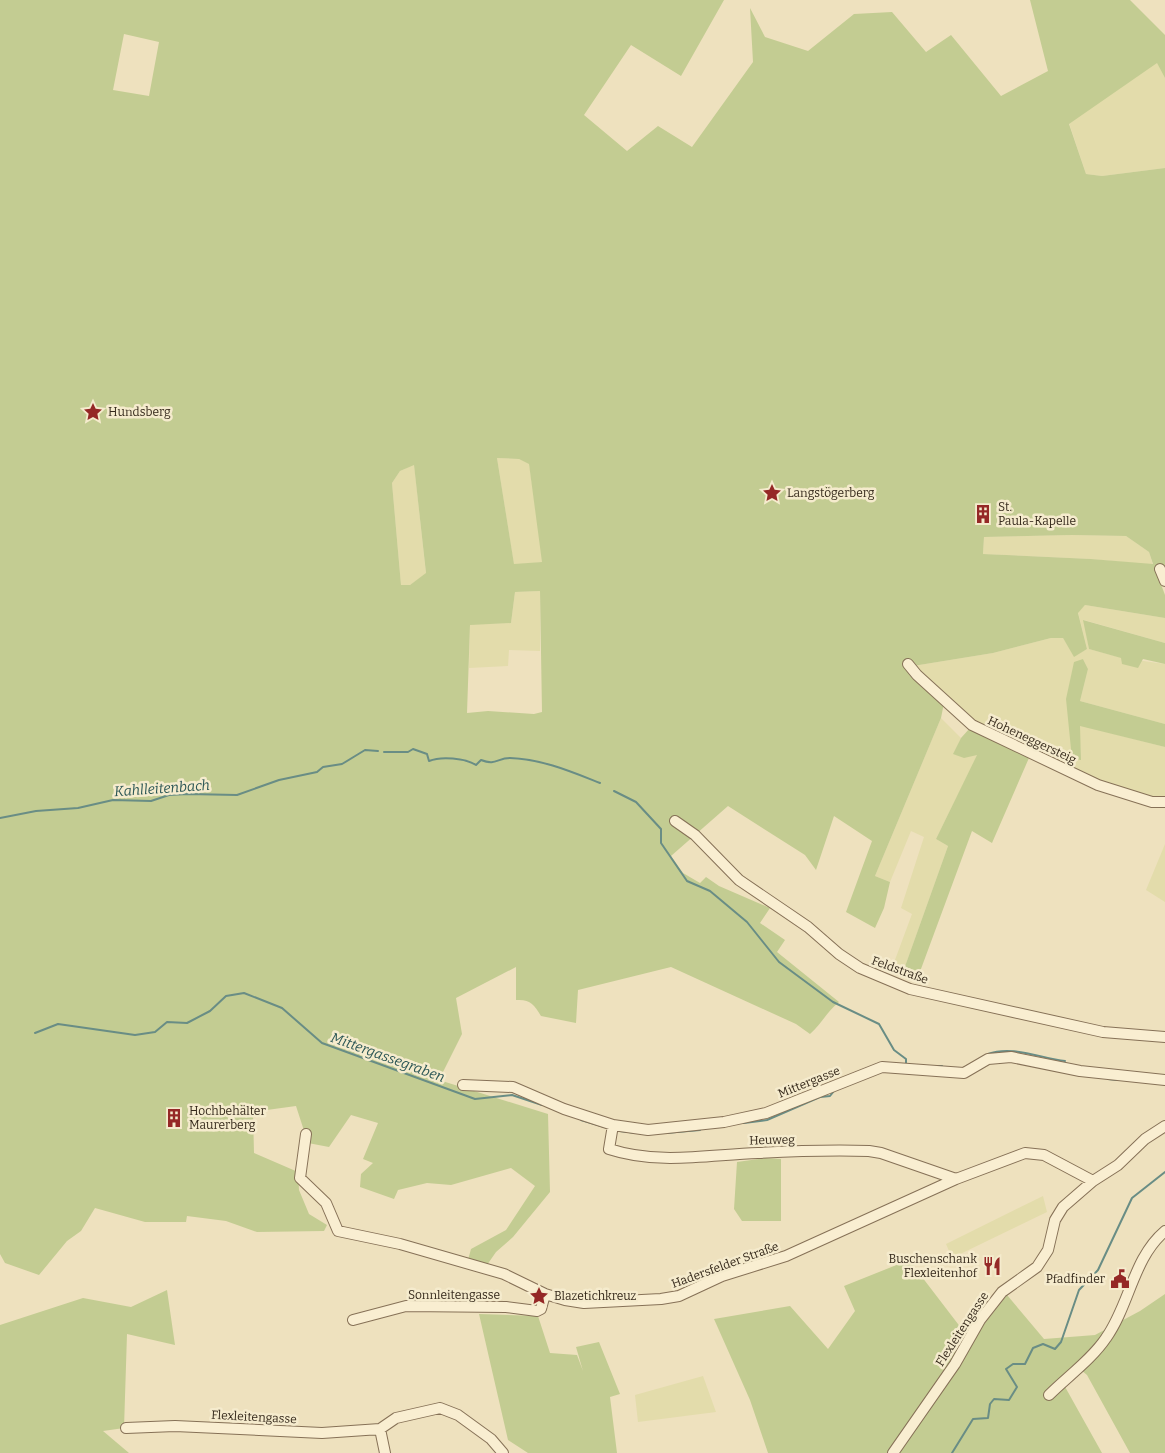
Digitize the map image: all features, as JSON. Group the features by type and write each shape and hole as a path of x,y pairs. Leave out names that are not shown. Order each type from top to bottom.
{"street":[{"path":"1160,569 1165,581"},
{"name":"Hoheneggersteig","path":"908,664 917,675 972,725 1098,785 1152,802 1165,802"},
{"name":"Feldstraße","path":"675,821 695,835 739,880 808,927 838,954 883,979 910,989 1103,1032 1165,1037"},
{"name":"Mittergasse","path":"464,1085 512,1087 564,1109 613,1125 633,1129 662,1129 748,1118 766,1113 882,1067 964,1073 997,1057 1024,1059 1080,1071 1165,1080"},
{"name":"Heuweg","path":"613,1125 609,1149 650,1158 680,1159 758,1152 869,1151 881,1153 956,1179"},
{"path":"1093,1181 1118,1165 1145,1139 1165,1126"},
{"name":"Hadersfelder Straße","path":"306,1134 300,1178 326,1203 338,1231 400,1244 504,1274 545,1294 584,1303 661,1299 679,1296 722,1276 786,1256 956,1179 1025,1153 1044,1155 1093,1181"},
{"name":"Flexleitengasse","path":"894,1453 955,1364 980,1320 1002,1292 1037,1267 1048,1250 1055,1220 1063,1207 1093,1181"},
{"path":"1050,1396 1106,1338 1116,1323 1139,1267 1154,1240 1165,1231"},
{"name":"Sonnleitengasse","path":"353,1320 406,1306 506,1307 537,1311 541,1309 545,1294"},
{"name":"Flexleitengasse","path":"126,1428 175,1426 322,1433 380,1428 396,1418 440,1408 458,1415 491,1439 503,1453"},
{"path":"380,1428 385,1453"}],"shaded area":[{"path":"1157,62 1165,78 1165,168 1102,176 1086,174 1069,123"},
{"path":"497,458 519,459 529,463 543,562 514,565"},
{"path":"414,464 426,574 410,585 401,585 392,483 400,471"},
{"path":"1126,536 1149,552 1153,565 1091,559 983,554 984,537"},
{"path":"540,591 540,651 509,650 508,666 469,668 470,624 511,623 515,592"},
{"path":"1085,605 1165,618 1165,643 1084,620 1089,649 1122,658 1165,664 1165,724 1080,701 1088,669 1083,659 1072,758 1081,759 1079,725 1165,747 1165,800 1157,800 1099,782 974,724 913,666 993,653 1051,638 1063,638 1074,656 1087,649 1078,612"},
{"path":"941,718 961,738 954,754 978,754 936,839 948,846 903,972 892,968 912,914 901,908 924,837 911,831 890,882 875,876"},
{"path":"1165,844 1165,902 1146,890"},
{"path":"1043,1196 1047,1212 952,1258 946,1244"},
{"path":"703,1376 716,1412 638,1422 635,1395"}],"green space":[{"path":"0,0 724,0 681,76 631,45 584,115 627,151 658,126 692,147 753,62 750,8 765,37 808,51 854,14 892,12 926,52 951,35 1001,96 1048,71 1030,0 1130,0 1165,35 1165,78 1157,63 1069,124 1086,174 1102,176 1165,168 1165,568 1156,571 1165,595 1165,618 1085,605 1078,613 1087,649 1074,657 1063,638 1051,638 993,653 913,666 945,698 941,718 875,876 890,882 884,908 875,928 846,912 872,841 834,816 816,870 805,855 728,806 671,856 683,873 700,883 706,877 719,886 770,908 760,923 785,940 777,952 839,1002 814,1030 810,1034 796,1024 671,967 578,990 576,1023 541,1016 531,1003 525,1000 516,1000 516,967 456,998 462,1034 439,1080 548,1114 550,1192 513,1237 496,1252 487,1265 468,1260 471,1249 506,1230 535,1186 511,1168 451,1185 427,1183 398,1190 394,1199 360,1187 361,1174 373,1163 363,1159 378,1123 351,1115 329,1147 308,1143 296,1106 253,1112 254,1153 298,1172 299,1190 309,1214 327,1225 324,1231 257,1232 226,1221 187,1216 186,1222 145,1222 95,1208 81,1231 67,1241 39,1275 5,1263 0,1254","holes":["124,34 159,42 149,96 113,90","497,458 519,459 529,464 542,562 514,564","414,465 426,573 410,585 401,585 392,483 400,471","1126,536 1149,552 1153,564 983,554 984,537","540,591 542,712 534,714 488,711 467,713 470,625 511,623 515,592"]},
{"path":"1083,620 1165,643 1165,664 1143,659 1138,668 1122,664 1121,658 1089,649"},
{"path":"1083,659 1088,669 1080,701 1165,724 1165,747 1080,726 1081,760 1072,759 1066,699 1074,662"},
{"path":"970,728 1032,751 992,843 972,831 918,977 903,972 948,846 936,839 977,755 964,758 953,754 961,738"},
{"path":"765,1158 781,1159 781,1221 742,1221 734,1209 737,1162"},
{"path":"909,1260 971,1341 1007,1295 1044,1339 1095,1335 1140,1311 1165,1294 1165,1453 1130,1453 1087,1375 1081,1370 1064,1385 1102,1453 768,1453 750,1400 714,1319 790,1306 828,1349 855,1311 844,1286"},
{"path":"167,1290 175,1345 127,1334 124,1428 103,1431 129,1453 0,1453 0,1325 83,1298 131,1307"},
{"path":"479,1314 538,1316 550,1353 577,1355 583,1371 576,1347 599,1342 620,1394 610,1397 617,1453 528,1453 508,1440"}],"waterway":[{"name":"Kahlleitenbach","path":"384,752 408,752 413,749 427,754 429,761 453,758 476,765 481,760 493,762 506,758 522,759 556,767 600,783"},
{"name":"Kahlleitenbach","path":"0,818 36,811 78,808 113,800 151,801 169,795 188,794 237,795 279,780 317,772 323,767 342,764 365,750 378,751"},
{"name":"Kahlleitenbach","path":"614,791 636,802 661,829 661,843 687,881 710,891 747,922 779,962 833,1002 879,1024 894,1050 906,1059 906,1065"},
{"name":"Mittergassegraben","path":"35,1033 58,1024 135,1035 155,1032 167,1022 187,1023 210,1011 226,996 244,993 282,1008 322,1043 475,1099 512,1095 542,1105"},
{"name":"Kahlleitenbach","path":"988,1054 1016,1051 1065,1061"},
{"name":"Kahlleitenbach","path":"929,1066 942,1066"},
{"path":"1108,1079 1118,1080"},
{"name":"Mittergassegraben","path":"744,1123 767,1120 820,1097 830,1096 834,1091"},
{"name":"Mittergassegraben","path":"581,1120 608,1128"},
{"name":"Mittergassegraben","path":"665,1133 700,1130"},
{"name":"Mittergassegraben","path":"620,1131 637,1133"},
{"path":"952,1453 973,1419 988,1418 990,1404 994,1399 1009,1400 1017,1387 1006,1369 1013,1364 1025,1364 1033,1348 1043,1344 1055,1349 1061,1342 1079,1290 1098,1270 1132,1198 1165,1172"}],"place":[{"name":"Hundsberg","path":"93,412"},
{"name":"Langstögerberg","path":"772,493"},
{"name":"St. Paula-Kapelle","path":"983,514"},
{"name":"Hochbehälter Maurerberg","path":"174,1118"},
{"name":"Buschenschank Flexleitenhof","path":"992,1266"},
{"name":"Pfadfinder","path":"1120,1279"},
{"name":"Blazetichkreuz","path":"539,1296"}]}
